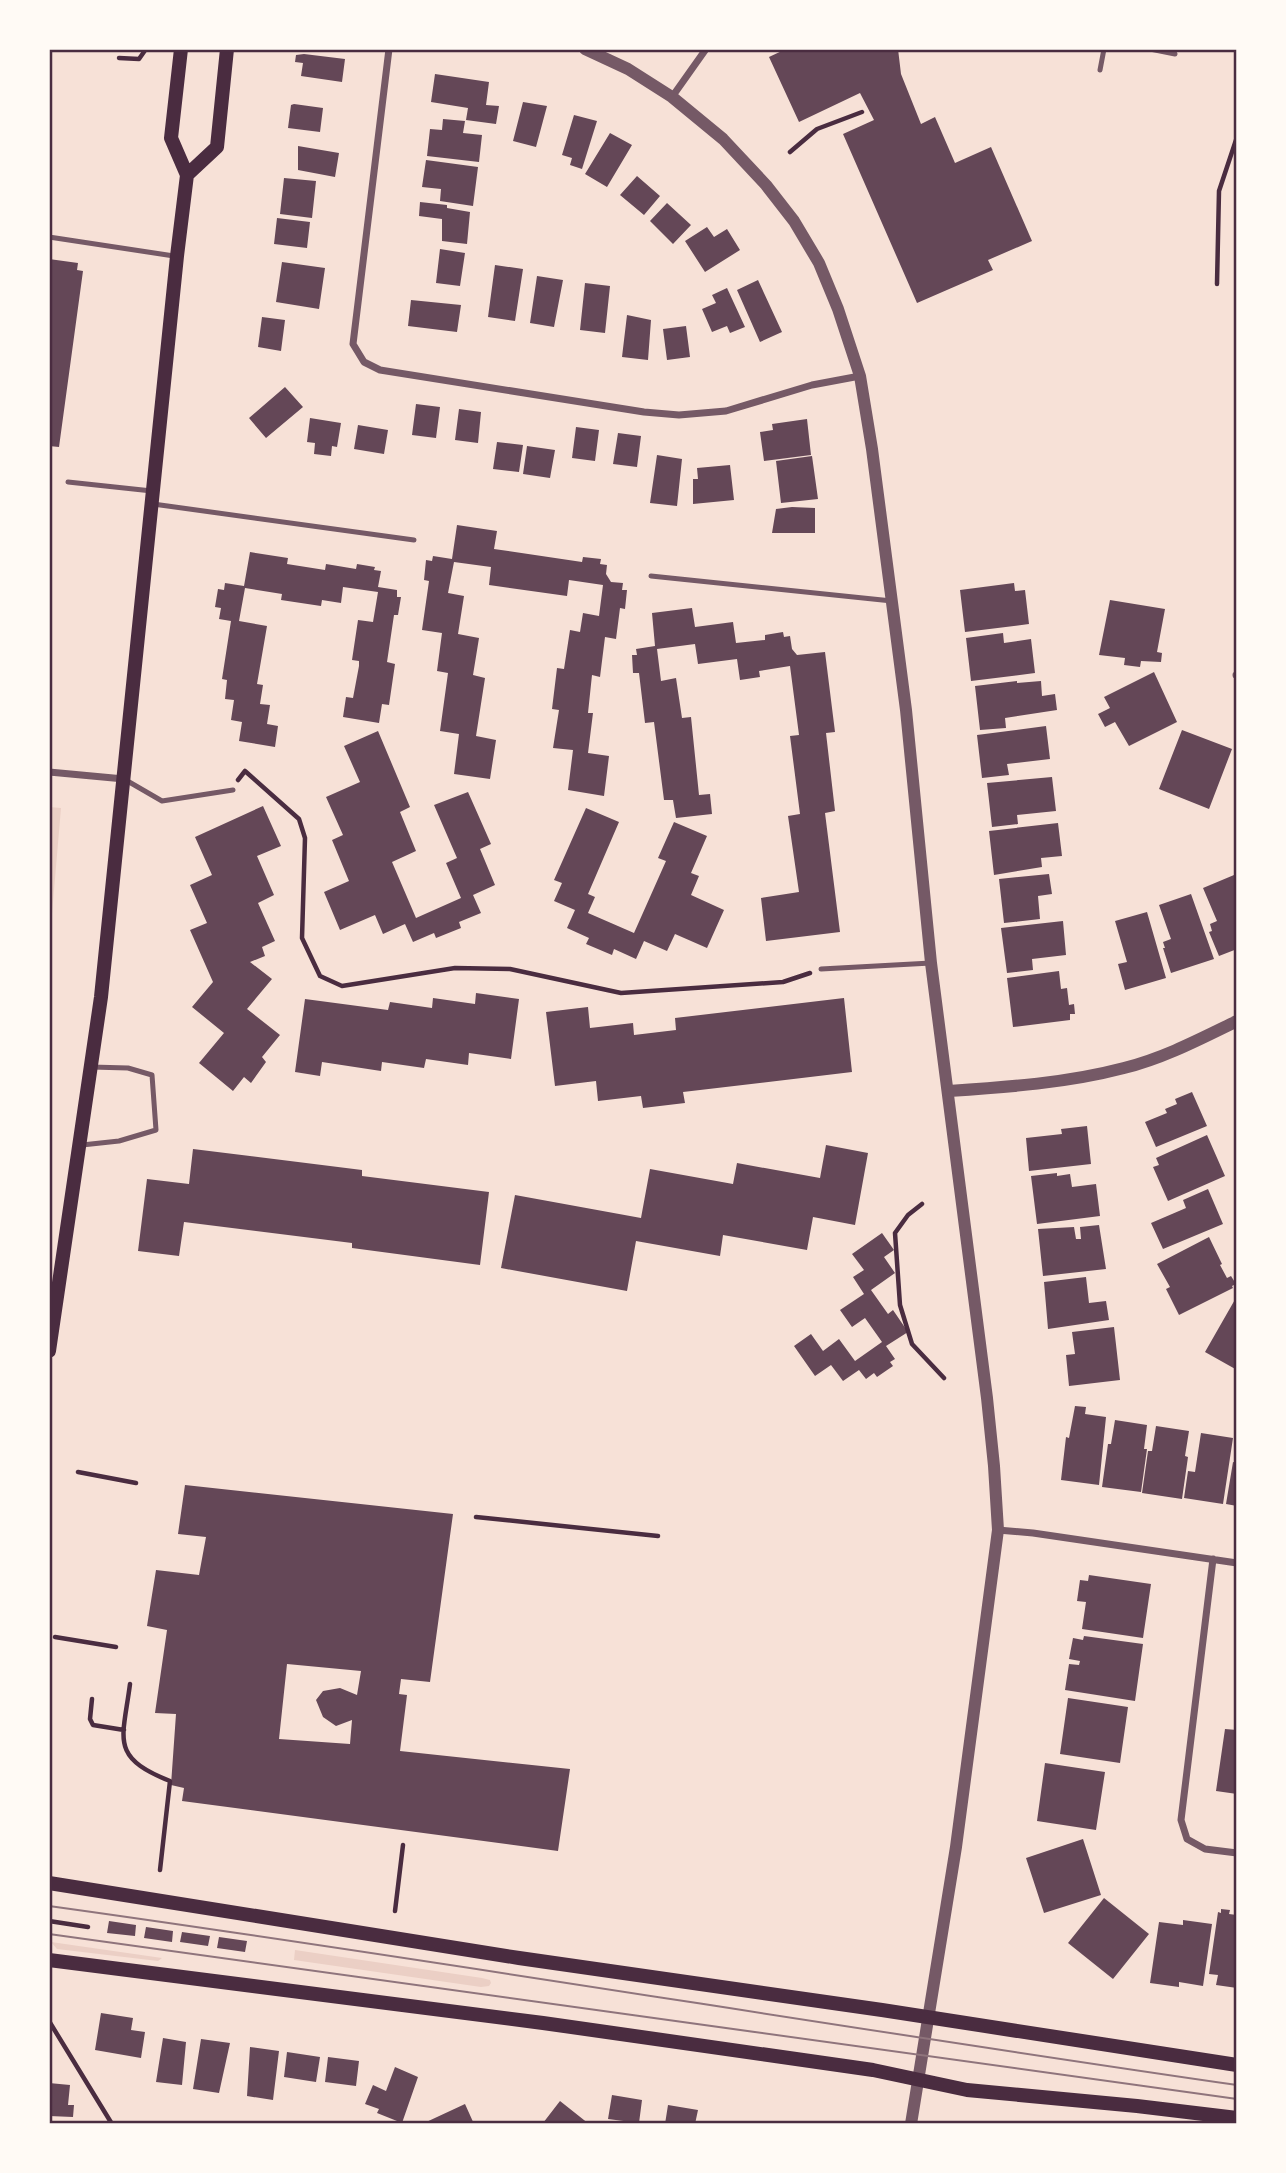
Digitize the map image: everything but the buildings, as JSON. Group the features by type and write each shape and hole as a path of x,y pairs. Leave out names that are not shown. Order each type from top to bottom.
{"main road":[{"path":"49,1351 101,997 187,174 171,138 181,49"},
{"path":"187,174 217,146 227,49"},
{"path":"49,1883 519,1958 930,2017 1237,2066"},
{"path":"49,1960 543,2023 873,2070 967,2090 1237,2118"}],"street":[{"path":"389,49 353,344 364,362 380,370 644,412 678,415 726,411 812,385 860,376"},
{"path":"585,49 628,69 697,116 745,161 794,221 824,274 838,309 860,376 868,416 906,710 931,963 987,1398 998,1530 956,1847 911,2124"},
{"path":"672,97 706,49"},
{"path":"49,772 124,779"},
{"path":"949,1091 1024,1086 1124,1068 1185,1046 1237,1021"},
{"path":"998,1530 1237,1563"},
{"path":"1213,1559 1181,1820 1187,1839 1205,1849 1237,1853"}],"lane":[{"path":"1100,70 1104,49"},
{"path":"1150,49 1175,54"},
{"path":"49,237 177,256"},
{"path":"68,482 414,540"},
{"path":"651,576 892,601"},
{"path":"124,779 162,801 233,790"},
{"path":"821,969 931,963"},
{"path":"79,1146 119,1142 156,1130 152,1076 128,1068 91,1067"}],"path":[{"path":"119,58 139,59 146,49"},
{"path":"790,152 817,129 862,111"},
{"path":"1217,284 1219,191 1237,136"},
{"path":"233,790 244,771 299,819 305,838 302,938 320,976 342,985 456,968 510,969 621,993 783,982 821,969"},
{"path":"922,1204 908,1215 895,1233 900,1305 912,1344 944,1378"},
{"path":"78,1472 136,1483"},
{"path":"476,1517 659,1536"},
{"path":"55,1637 116,1647"},
{"path":"130,1684 123,1746 128,1757 151,1774 170,1781 160,1870"},
{"path":"92,1699 90,1719 93,1725 124,1730"},
{"path":"395,1911 403,1845"},
{"path":"49,1921 88,1927"},
{"path":"49,2021 112,2124"}],"shaded area":[{"path":"49,807 61,808 49,949"},
{"path":"51,1942 162,1958 158,1961 57,1949"},
{"path":"295,1950 482,1978 490,1980 491,1983 481,1987 294,1960"}],"tram line":[{"path":"49,1906 1237,2085"},
{"path":"49,1934 1237,2099"}]}
